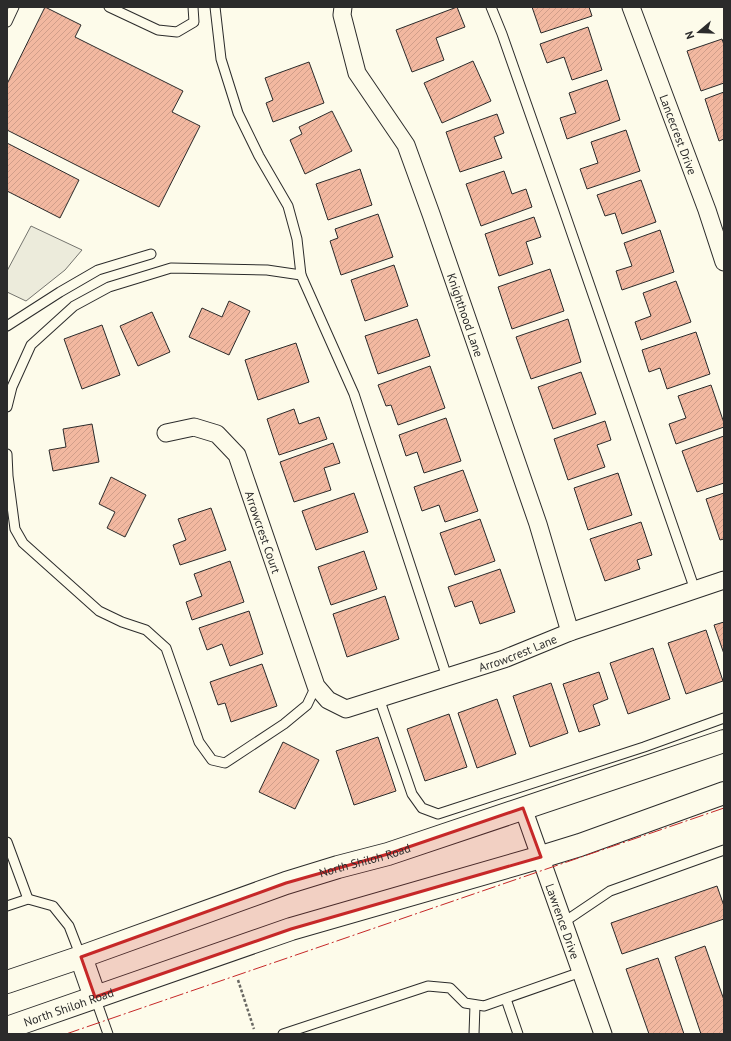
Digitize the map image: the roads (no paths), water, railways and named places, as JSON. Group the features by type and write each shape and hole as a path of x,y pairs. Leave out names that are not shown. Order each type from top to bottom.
{"main road":[{"name":"North Shiloh Road","path":"7,982 286,883 388,854 724,741"},
{"name":"North Shiloh Road","path":"7,1028 291,929 580,845 724,793"},
{"path":"81,957 95,997"}],"street":[{"name":"Knighthood Lane","path":"343,7 342,15 357,73 406,145 538,524 570,632"},
{"name":"Lancecrest Drive","path":"631,7 707,210 724,262"},
{"name":"Arrowcrest Court","path":"166,433 194,427 217,434 236,455 316,686"},
{"name":"Arrowcrest Lane","path":"316,686 328,700 346,709 504,660 570,632 724,580"},
{"name":"Lawrence Drive","path":"523,808 603,1034"}],"lane":[{"path":"7,22 14,7"},
{"path":"109,7 158,30 177,32 194,22 193,7"},
{"path":"215,7 222,59 238,113 259,156 288,206 297,239 301,275 354,394 447,677"},
{"path":"491,7 564,208 695,590"},
{"path":"7,326 98,270 150,254"},
{"path":"7,407 12,387 32,345 74,306 109,287 171,268 268,270 301,275"},
{"path":"7,454 8,476 15,529 23,542 99,611 122,622 146,630 166,648 198,742 212,760 225,763 284,724 307,705 316,686"},
{"path":"379,698 412,794 422,808 438,814 724,718"},
{"path":"7,842 28,899"},
{"path":"564,922 610,891 724,850"},
{"path":"7,906 28,899 53,906 68,926 81,957"},
{"path":"283,1034 428,986 450,988 465,1003 484,1006 581,972"},
{"path":"95,997 108,1034"},
{"path":"506,999 518,1034"},
{"path":"474,1034 475,1005"}]}
